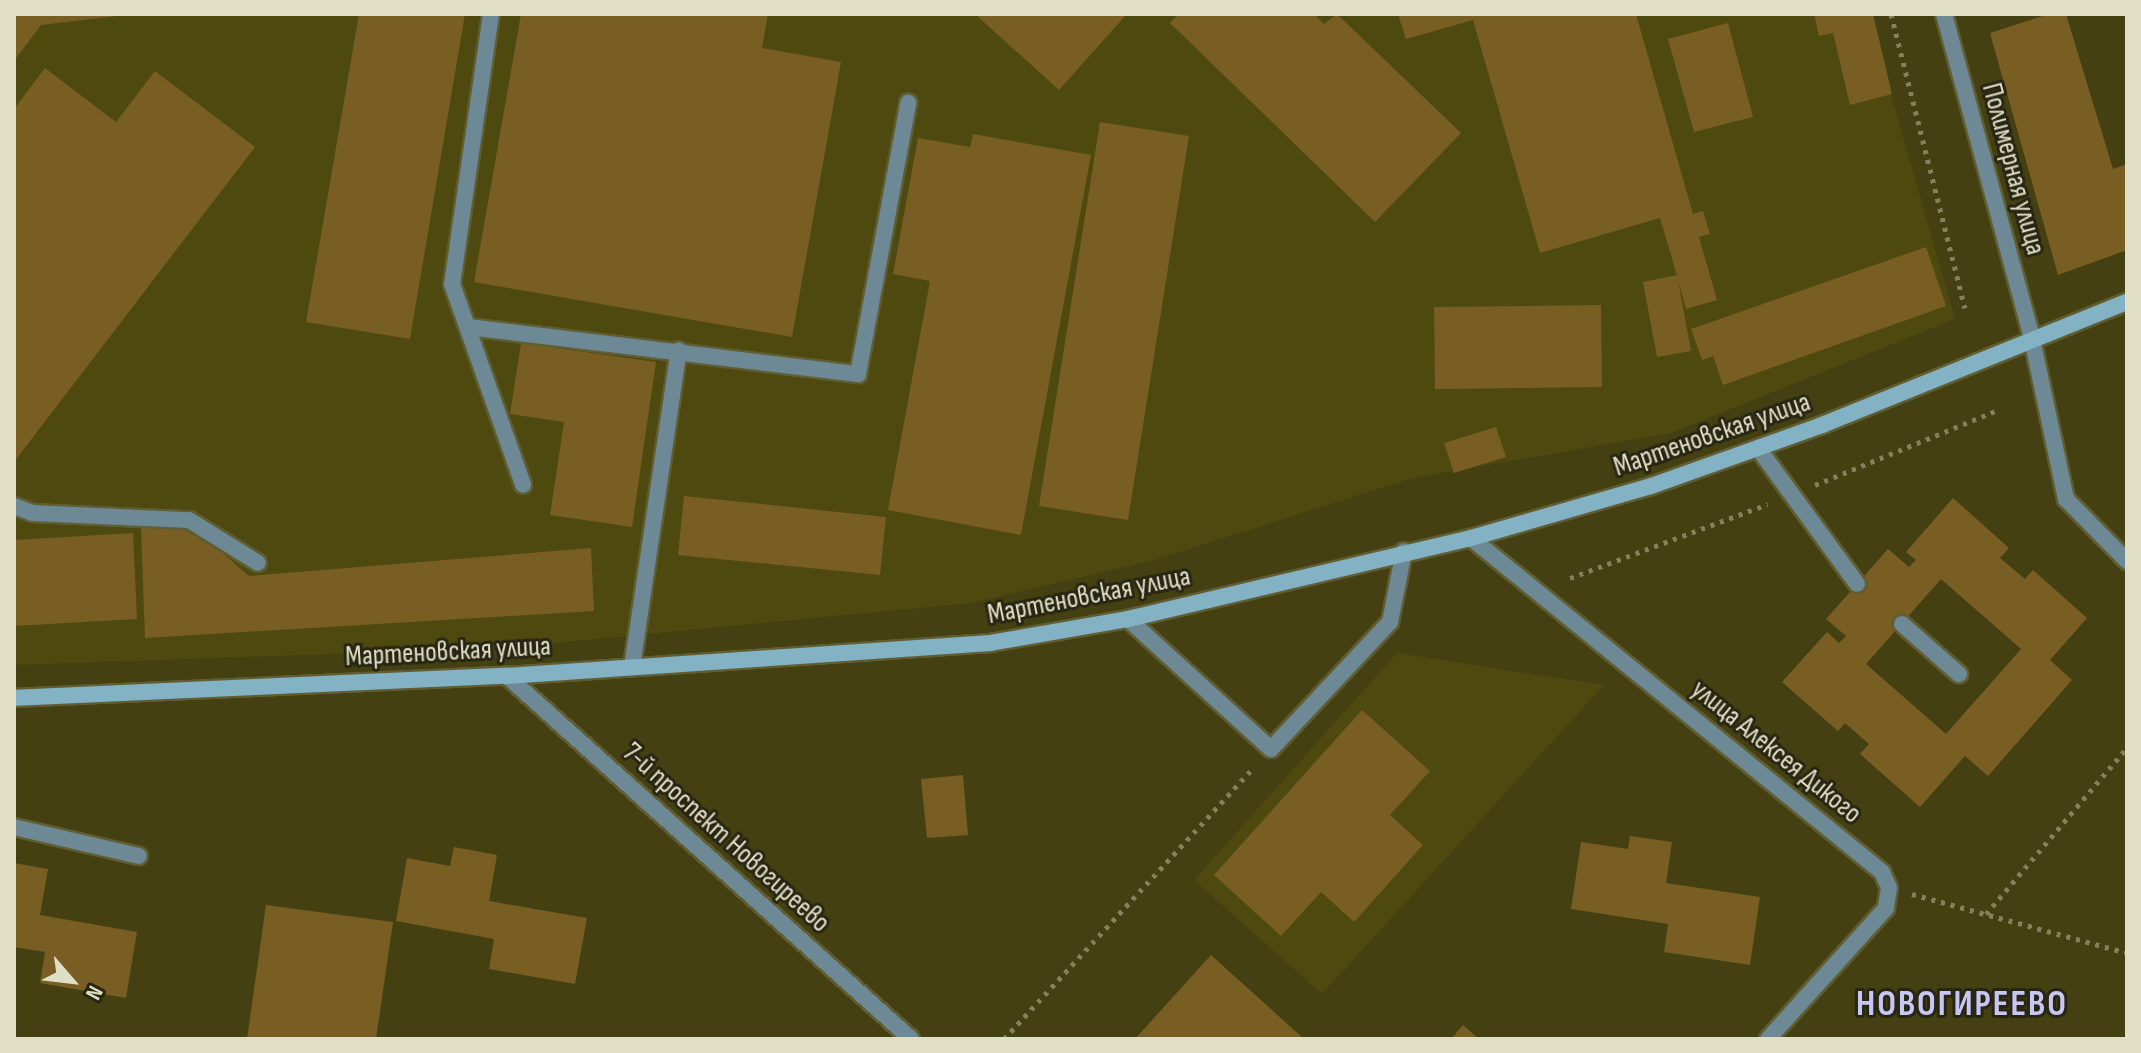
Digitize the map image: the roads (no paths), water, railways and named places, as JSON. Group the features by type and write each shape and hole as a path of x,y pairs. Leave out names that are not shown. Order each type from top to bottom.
{"street":[{"path":"491,14 452,284 523,485"},
{"name":"Полимерная улица","path":"1946,15 2032,339 2066,499 2127,561"},
{"path":"468,327 679,350 858,374 908,103"},
{"name":"Мартеновская улица","path":"14,698 507,676 990,643 1128,619 1404,551 1471,538 1651,486 1758,448 2127,302"},
{"path":"632,667 679,350"},
{"path":"1758,448 1857,584"},
{"path":"14,506 32,513 189,520 258,563"},
{"name":"улица Алексея Дикого","path":"1471,538 1882,872 1889,888 1886,908 1768,1039"},
{"path":"1128,619 1271,749 1390,622 1404,551"},
{"path":"1902,624 1959,674"},
{"name":"7-й проспект Новогиреево","path":"507,676 911,1039"},
{"path":"14,827 139,856"}],"district":[{"name":"НОВОГИРЕЕВО","path":"1962,1005"}]}
